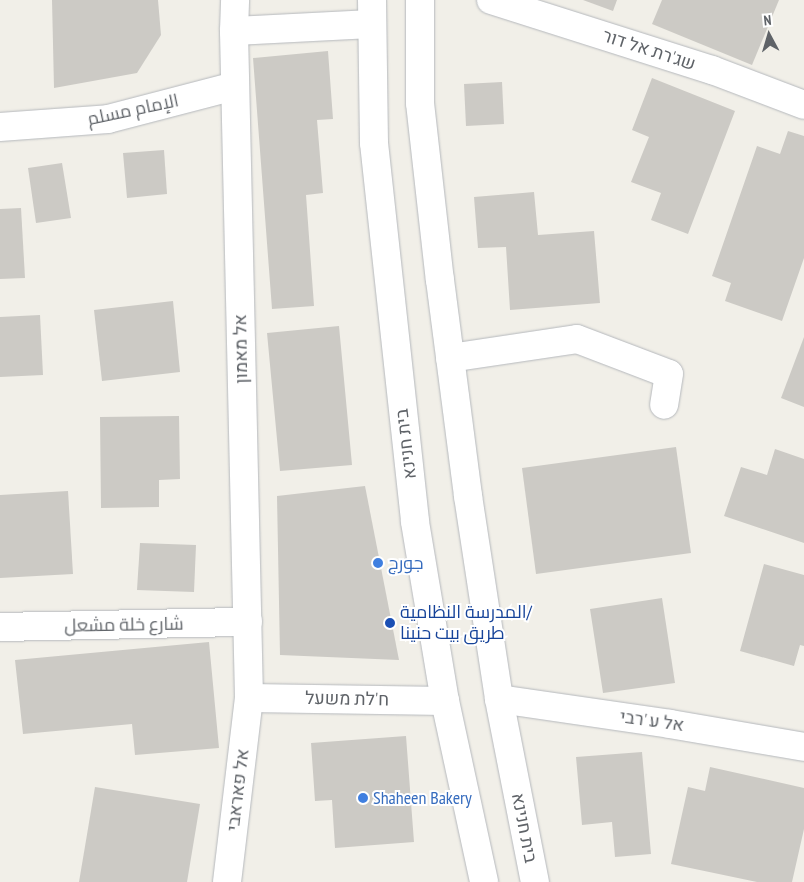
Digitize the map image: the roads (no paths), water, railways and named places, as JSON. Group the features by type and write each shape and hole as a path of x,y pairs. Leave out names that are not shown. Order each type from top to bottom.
{"street":[{"name":"אל מאמון","path":"235,0 235,86 249,698"},
{"name":"בית חנינא","path":"420,0 420,103 450,358 499,699 535,882"},
{"name":"שג'רת אל דור","path":"491,0 712,70 804,105"},
{"path":"234,31 372,12"},
{"name":"בית חנינא","path":"372,12 374,142 391,316 415,522 445,700 484,882"},
{"name":"الإمام مسلم","path":"0,127 108,119 235,86"},
{"path":"450,358 577,339 669,374 664,405"},
{"name":"شارع خلة مشعل","path":"0,627 248,622"},
{"name":"ח'לת משעל","path":"249,698 445,700"},
{"name":"אל פאראבי","path":"227,882 249,698"},
{"name":"אל ע 'רבי","path":"499,699 670,724 804,747"}],"place":[{"name":"جورج","path":"378,563"},
{"name":"المدرسة النظامية/ طريق بيت حنينا","path":"390,623"},
{"name":"Shaheen Bakery","path":"363,798"}]}
